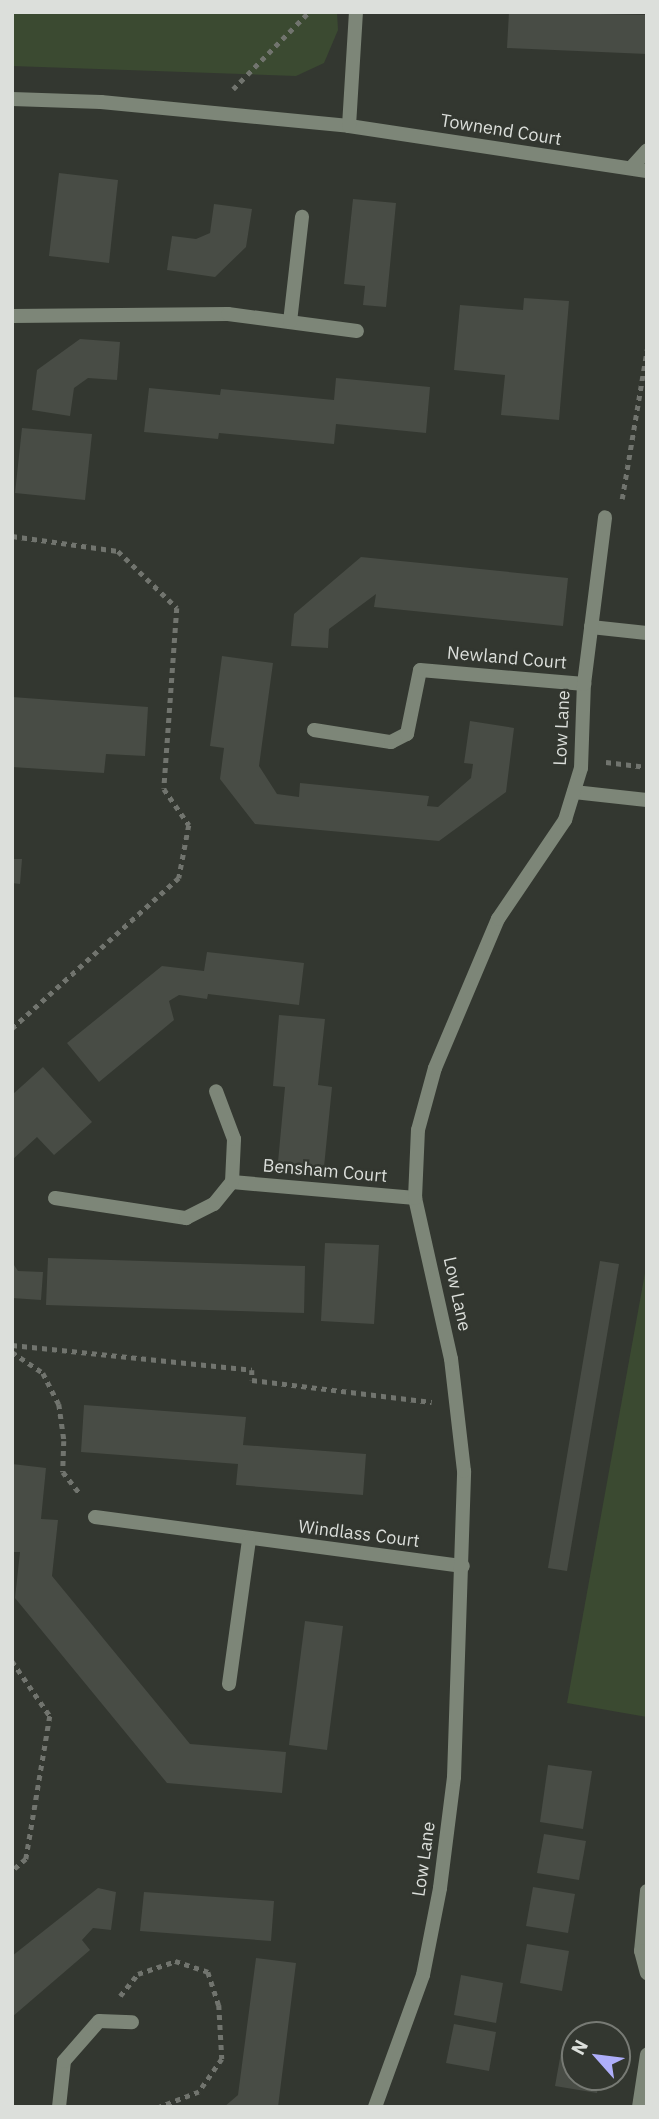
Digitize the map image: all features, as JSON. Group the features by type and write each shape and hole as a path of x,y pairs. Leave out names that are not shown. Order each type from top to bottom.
{"street":[{"path":"349,126 356,12"},
{"name":"Townend Court","path":"12,99 101,102 349,126 647,171"},
{"path":"631,168 647,150"},
{"path":"290,322 302,217"},
{"path":"12,316 228,314 357,331"},
{"name":"Low Lane","path":"375,2107 423,1975 440,1888 454,1777 463,1566 464,1471 452,1359 415,1198 418,1130 435,1068 498,919 565,820 581,759 584,684 605,517"},
{"path":"591,627 647,633"},
{"name":"Newland Court","path":"314,730 391,742 407,734 420,670 584,684"},
{"path":"573,792 647,800"},
{"path":"55,1198 186,1217 214,1204 232,1182 233,1139 216,1091"},
{"name":"Bensham Court","path":"232,1182 415,1198"},
{"name":"Windlass Court","path":"95,1517 249,1540 463,1566"},
{"path":"229,1684 249,1540"},
{"path":"647,1891 641,1951 647,1973"},
{"path":"59,2107 64,2061 99,2021 132,2022"},
{"path":"639,2107 647,2055"}],"path":[{"path":"209,113 309,12"},
{"path":"605,517 624,498 647,349"},
{"path":"12,536 118,551 177,608 164,789 189,825 179,878 12,1029"},
{"path":"581,759 647,767"},
{"path":"12,1345 252,1370 253,1380 457,1405"},
{"path":"12,1352 43,1373 59,1404 64,1441 63,1472 95,1517"},
{"path":"12,1661 50,1716 26,1859 12,1871"},
{"path":"99,2021 138,1974 175,1961 208,1972 219,2005 222,2059 199,2092 160,2107"}],"green space":[{"path":"12,12 337,12 338,30 324,63 296,76 12,66"},
{"path":"647,1262 647,1717 567,1703"}],"building":[{"path":"509,12 647,15 647,54 507,48"},
{"path":"59,173 118,180 109,263 49,256"},
{"path":"353,199 396,203 386,307 363,305 365,286 344,284"},
{"path":"214,204 252,209 246,247 215,277 167,270 172,236 196,239 210,233"},
{"path":"524,298 569,301 559,420 501,415 505,375 454,370 460,305 523,310"},
{"path":"80,339 120,342 117,380 88,378 74,388 70,416 32,410 37,370"},
{"path":"336,378 430,387 426,433 336,424 334,444 219,433 218,439 144,432 149,388 220,395 221,389 334,400"},
{"path":"22,428 92,434 85,500 15,493"},
{"path":"361,557 568,578 563,626 374,607 376,594 329,629 328,648 291,646 294,614"},
{"path":"222,656 273,663 259,766 277,794 299,797 300,783 429,796 427,806 438,807 471,778 473,764 464,763 470,721 514,728 506,792 439,841 255,824 220,779 224,748 210,746"},
{"path":"12,697 148,707 145,756 106,754 104,773 12,767"},
{"path":"12,859 22,859 20,884 12,883"},
{"path":"207,952 304,963 299,1005 208,994 207,999 179,995 169,1001 174,1020 99,1082 67,1043 162,966 204,971"},
{"path":"279,1015 325,1019 318,1085 332,1087 324,1167 278,1162 285,1087 273,1086"},
{"path":"43,1067 92,1122 54,1155 37,1137 12,1160 12,1095"},
{"path":"325,1243 379,1245 374,1324 321,1321"},
{"path":"48,1258 305,1266 304,1313 46,1305"},
{"path":"600,1261 619,1264 567,1571 548,1568"},
{"path":"12,1262 18,1271 43,1272 41,1300 12,1298"},
{"path":"84,1405 246,1417 243,1445 366,1454 363,1495 236,1485 238,1464 81,1452"},
{"path":"12,1464 46,1468 41,1519 58,1520 52,1576 190,1744 286,1752 282,1793 167,1783 15,1598 20,1552 12,1552"},
{"path":"305,1621 343,1626 327,1750 289,1745"},
{"path":"548,1765 592,1771 583,1829 540,1822"},
{"path":"544,1834 586,1841 579,1880 537,1873"},
{"path":"533,1887 575,1894 568,1933 526,1926"},
{"path":"98,1888 116,1892 111,1930 93,1928 82,1940 90,1950 12,2017 12,1956"},
{"path":"144,1892 274,1901 271,1941 140,1931"},
{"path":"527,1944 569,1951 562,1991 520,1983"},
{"path":"256,1958 296,1963 278,2107 224,2107 238,2095"},
{"path":"461,1975 503,1983 496,2023 454,2015"},
{"path":"454,2024 496,2032 489,2071 446,2063"},
{"path":"561,2053 561,2087 555,2086"}]}
